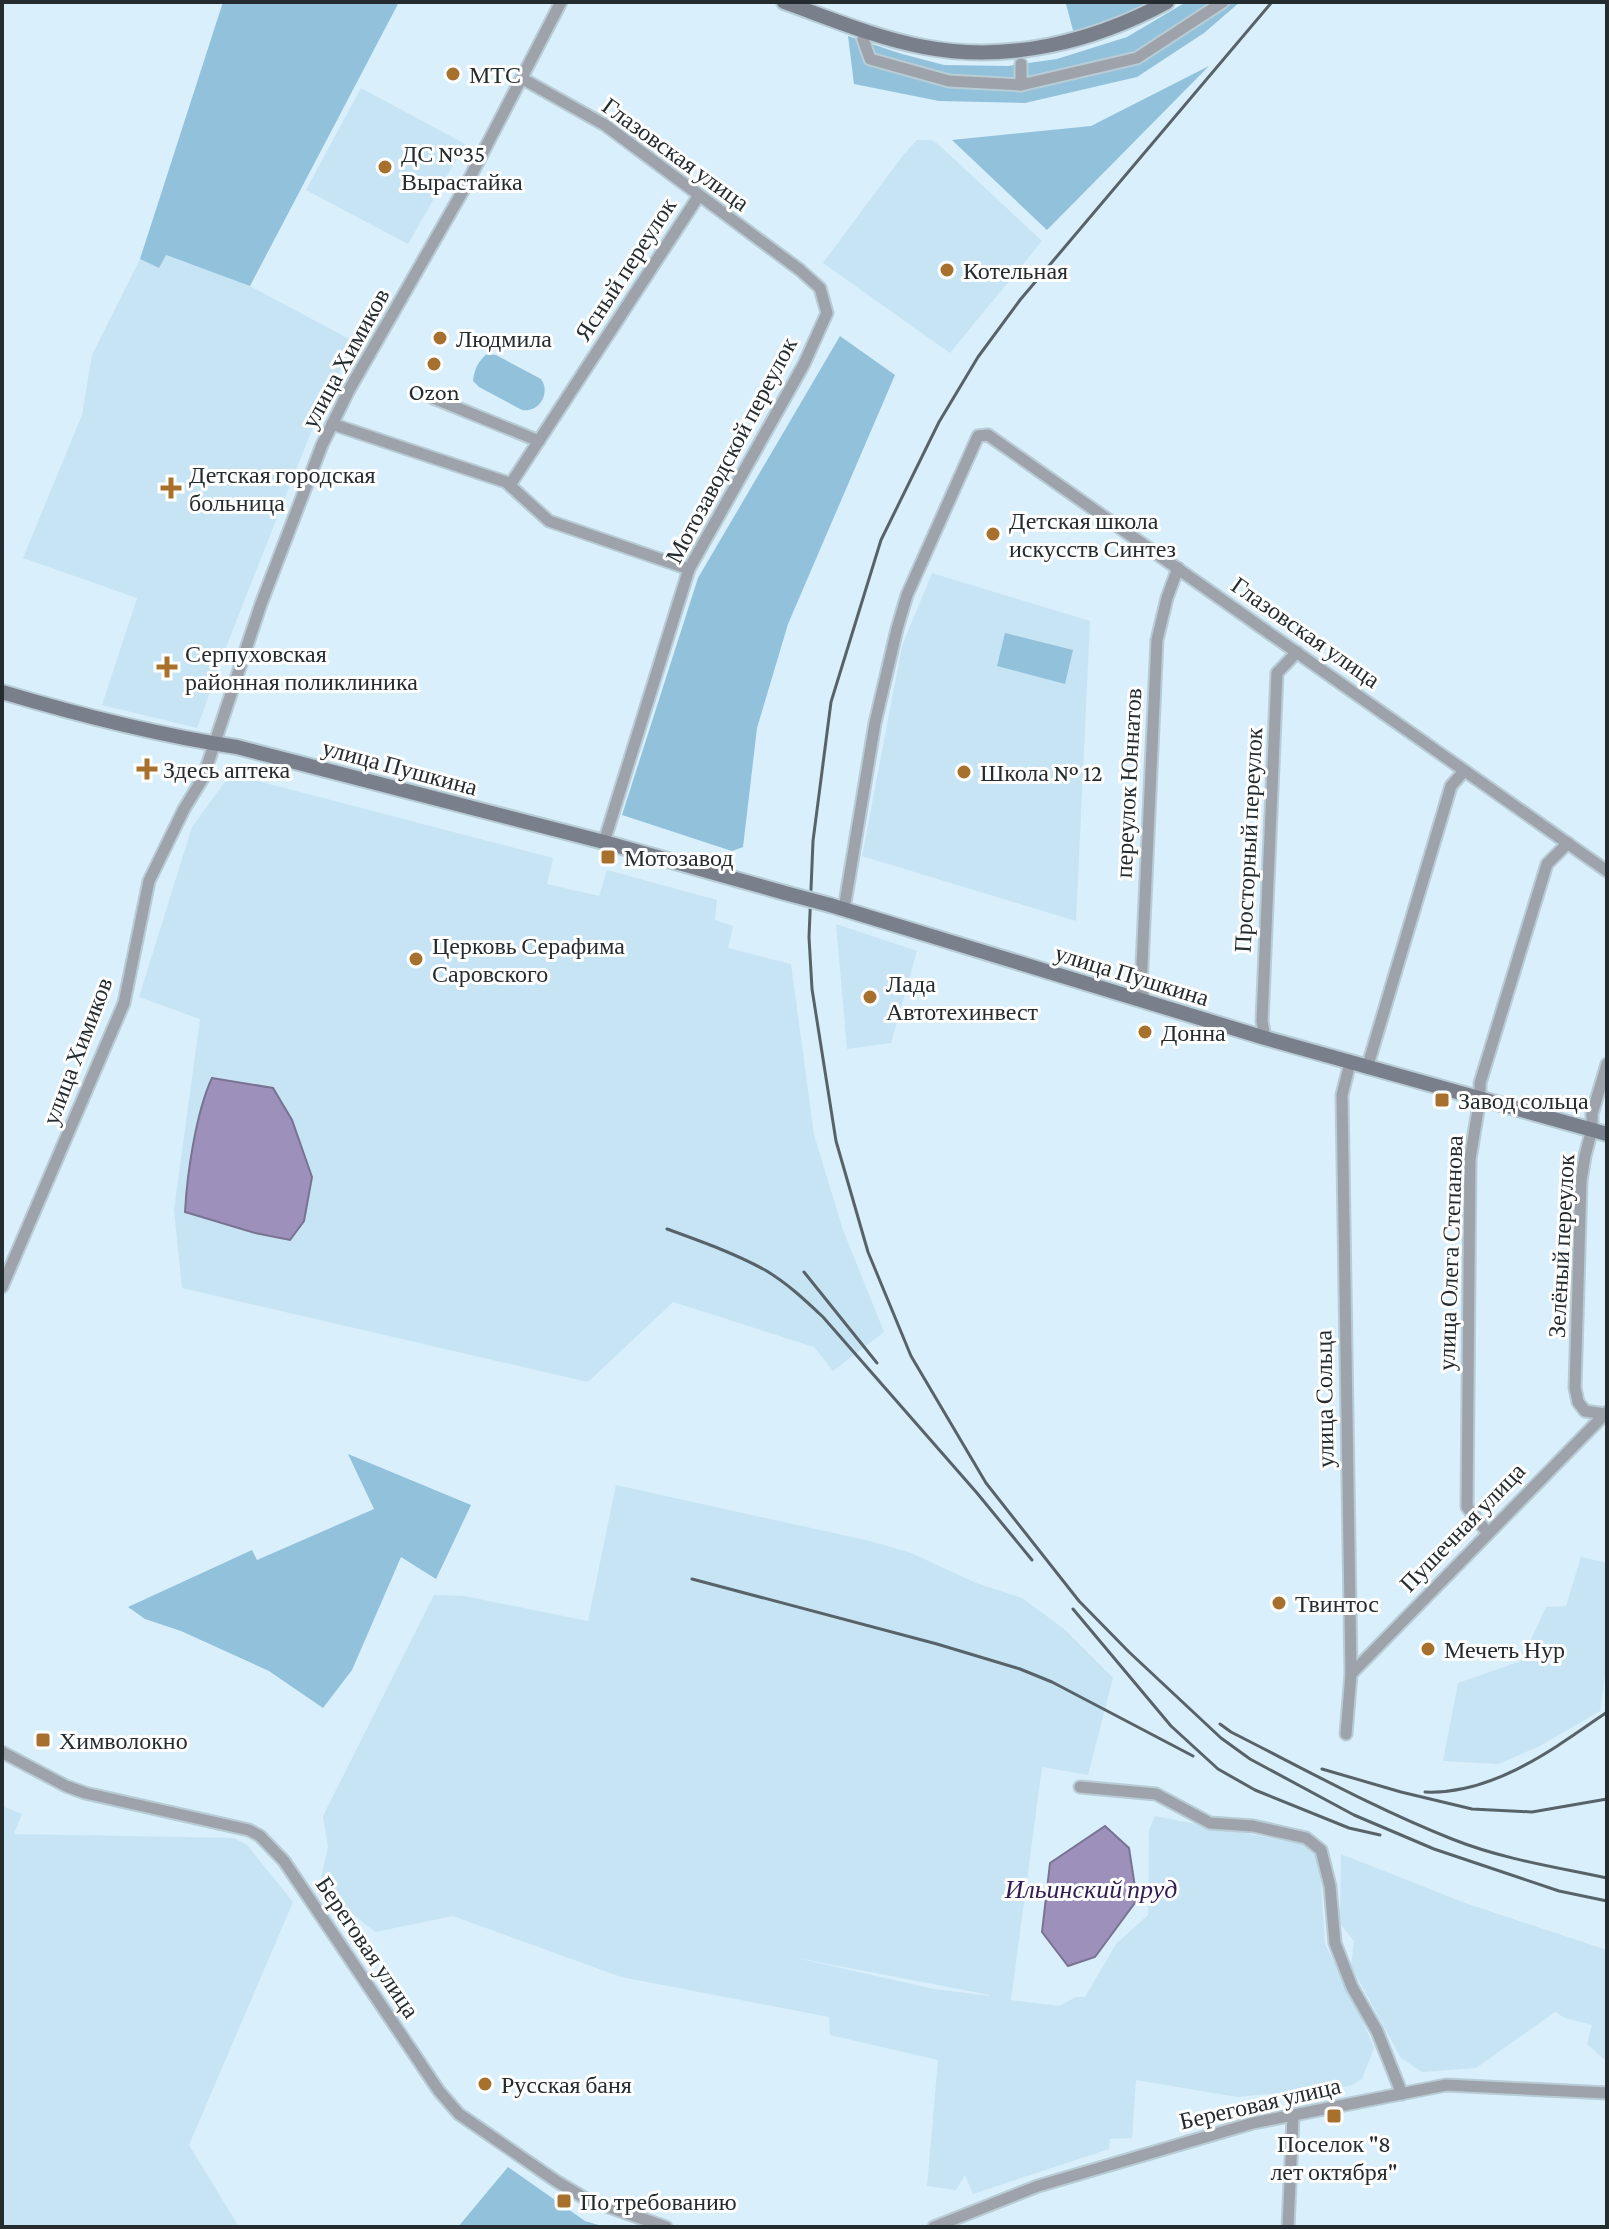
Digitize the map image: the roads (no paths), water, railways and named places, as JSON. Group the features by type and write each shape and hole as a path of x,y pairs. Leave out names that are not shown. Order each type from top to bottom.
{"street":[{"name":"улица Химиков","path":"2,1287 124,1003 149,881 184,809 203,778 261,604 332,424 464,189 561,2"},
{"path":"784,2 921,47 963,53 1011,51 1070,41 1130,21 1167,2"},
{"path":"863,39 870,59 949,81 1021,85 1137,58 1223,2"},
{"path":"1021,64 1021,85"},
{"name":"Глазовская улица","path":"523,79 605,125 800,270"},
{"name":"Ясный переулок","path":"510,485 698,197"},
{"name":"Мотозаводской переулок","path":"604,842 689,569 804,364 827,313 820,288 800,270"},
{"path":"433,398 539,441"},
{"path":"332,424 506,482 549,521 689,569"},
{"name":"Глазовская улица","path":"837,907 875,723 907,595 978,436 988,435 1607,871"},
{"name":"переулок Юннатов","path":"1145,1001 1141,987 1157,640 1178,568"},
{"name":"Просторный переулок","path":"1265,1038 1262,1021 1277,673 1297,652"},
{"name":"улица Пушкина","path":"2,692 180,738 237,747 604,842 837,907 1367,1068 1600,1132"},
{"path":"1367,1068 1451,786 1464,771"},
{"name":"улица Олега Степанова","path":"1487,1532 1467,1507 1470,1159 1480,1083 1547,864 1568,843"},
{"name":"улица Сольца","path":"1346,1734 1351,1674 1342,1095 1350,1063"},
{"name":"Зелёный переулок","path":"1606,1413 1585,1411 1578,1402 1575,1388 1581,1181 1585,1156 1600,1132 1592,1114 1607,1064"},
{"name":"Пушечная улица","path":"1351,1674 1606,1413"},
{"name":"Береговая улица","path":"2,1752 85,1793 235,1826 260,1836 284,1861 439,2091 459,2114 586,2199 666,2227"},
{"path":"1080,1787 1156,1794 1210,1823 1253,1826 1306,1838 1321,1850 1330,1886 1335,1943 1352,1987 1377,2031 1402,2094"},
{"name":"Береговая улица","path":"934,2227 1038,2186 1253,2123 1446,2085 1607,2093"},
{"path":"1288,2227 1293,2117"}],"water":[{"path":"212,1078 273,1088 292,1120 312,1177 304,1221 290,1240 185,1212 193,1144"},
{"name":"Ильинский пруд","path":"1105,1826 1129,1848 1137,1900 1095,1957 1068,1966 1042,1932 1050,1863"}],"railway":[{"path":"1272,2 1020,300 978,357 939,422 881,540 831,702 813,841 809,937 812,989 836,1141 868,1252 911,1356 986,1483 1079,1601 1129,1652 1221,1738 1250,1759 1354,1815 1434,1849 1559,1891 1607,1901"},
{"path":"667,1229 765,1270 809,1304 977,1493 1032,1560"},
{"path":"804,1272 877,1363"},
{"path":"692,1579 1020,1669 1052,1682 1193,1756"},
{"path":"1073,1609 1171,1726 1218,1769 1255,1790 1349,1828 1380,1835"},
{"path":"1425,1792 1475,1786 1522,1767 1607,1712"},
{"path":"1220,1724 1340,1788 1452,1839 1509,1857 1607,1878"},
{"path":"1322,1769 1472,1809 1532,1812 1607,1799"}],"place":[{"name":"МТС","path":"453,74"},
{"name":"ДС №35 Вырастайка","path":"385,167"},
{"name":"Котельная","path":"947,270"},
{"name":"Людмила","path":"440,338"},
{"name":"Ozon","path":"434,364"},
{"name":"Детская городская больница","path":"171,488"},
{"name":"Детская школа искусств Синтез","path":"993,534"},
{"name":"Серпуховская районная поликлиника","path":"167,667"},
{"name":"Здесь аптека","path":"147,769"},
{"name":"Школа № 12","path":"964,772"},
{"name":"Мотозавод","path":"608,857"},
{"name":"Церковь Серафима Саровского","path":"416,959"},
{"name":"Лада Автотехинвест","path":"870,997"},
{"name":"Донна","path":"1145,1032"},
{"name":"Завод сольца","path":"1442,1100"},
{"name":"Твинтос","path":"1279,1603"},
{"name":"Мечеть Нур","path":"1428,1649"},
{"name":"Химволокно","path":"43,1740"},
{"name":"Русская баня","path":"485,2084"},
{"name":"Поселок \"8 лет октября\"","path":"1334,2116"},
{"name":"По требованию","path":"564,2201"}]}
